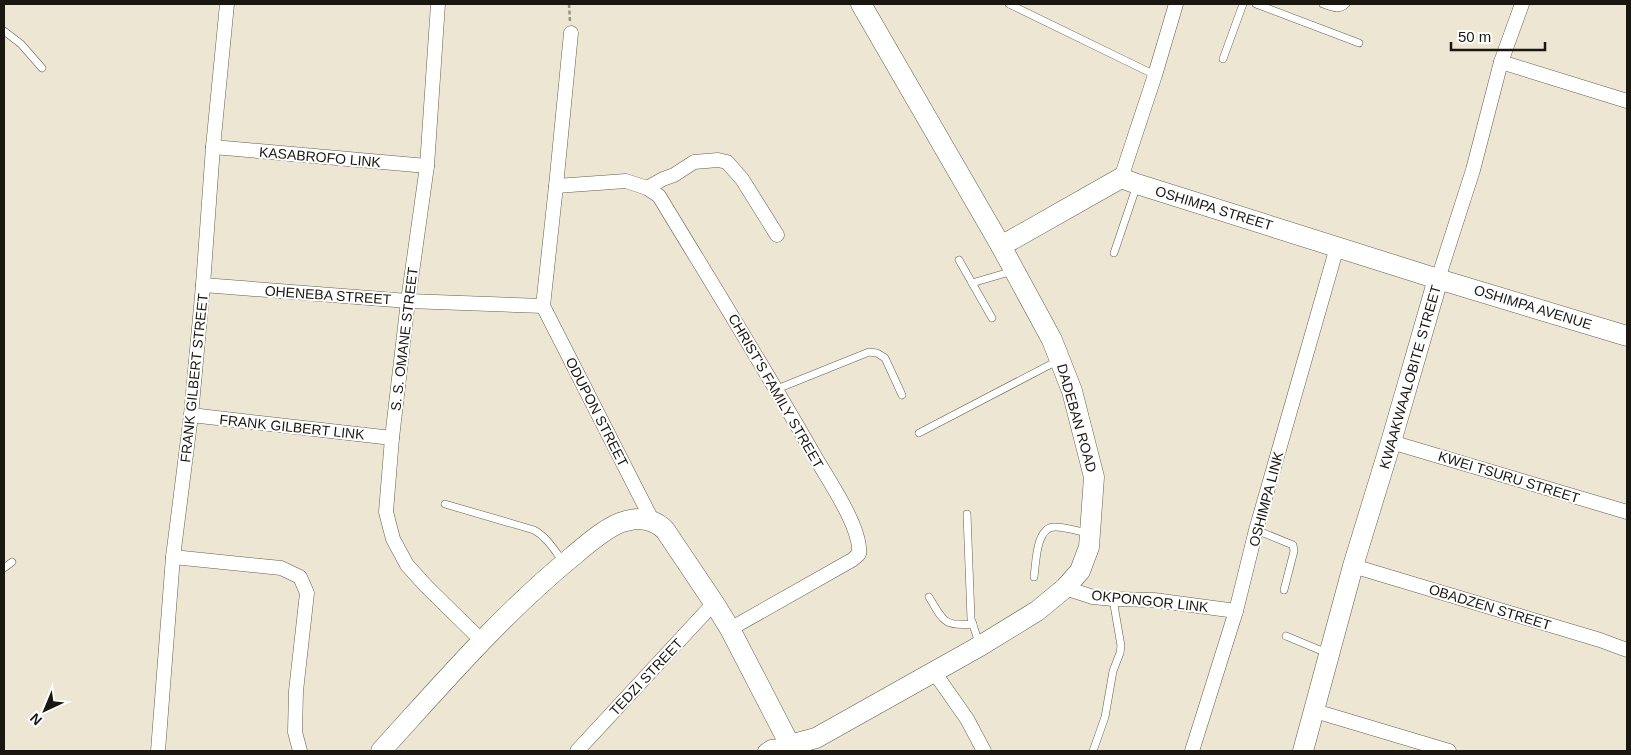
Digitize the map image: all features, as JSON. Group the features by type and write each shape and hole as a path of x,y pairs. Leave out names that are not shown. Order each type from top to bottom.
{"street":[{"name":"FRANK GILBERT STREET","path":"158,751 173,557 191,416 227,4"},
{"name":"S. S. OMANE STREET","path":"438,4 427,166 408,301 392,438 386,512 393,539 407,565 481,640"},
{"name":"DADEBAN ROAD","path":"792,748 816,738 980,646 1037,611 1065,588 1080,570 1089,547 1094,477 1072,391 1052,340 1001,246 862,4"},
{"path":"1001,246 1129,181 1155,75 1176,4"},
{"name":"KWAAKWAALOBITE STREET","path":"1303,751 1353,566 1392,442 1438,279 1473,170 1501,62 1522,4"},
{"path":"542,306 571,33"},
{"path":"1501,62 1627,101"},
{"name":"KASABROFO LINK","path":"213,147 427,166"},
{"path":"647,188 674,175 694,162 718,160 727,162 742,180 777,235"},
{"name":"CHRIST'S FAMILY STREET","path":"556,186 626,181 647,188 659,196 777,389 847,512 860,544 859,554 852,560 730,629"},
{"name":"OSHIMPA STREET","path":"1129,181 1438,279"},
{"name":"OSHIMPA LINK","path":"1192,751 1236,611 1256,530 1337,247"},
{"name":"OSHIMPA AVENUE","path":"1438,279 1627,336"},
{"name":"OHENEBA STREET","path":"203,285 408,301 542,306"},
{"name":"ODUPON STREET","path":"542,306 652,520 665,530 730,629 792,748"},
{"name":"FRANK GILBERT LINK","path":"191,416 392,438"},
{"name":"KWEI TSURU STREET","path":"1392,442 1627,512"},
{"path":"381,751 481,640 545,579 592,541 616,525 626,521 652,520"},
{"path":"173,557 281,568 300,577 307,593 296,692 295,732 300,751"},
{"name":"OBADZEN STREET","path":"1353,566 1600,640 1627,650"},
{"name":"OKPONGOR LINK","path":"1065,588 1093,597 1154,600 1236,611"},
{"name":"TEDZI STREET","path":"577,751 714,603"},
{"path":"934,672 967,719 984,751"},
{"path":"1315,711 1449,751"},
{"path":"765,751 771,747 792,748"}],"lane":[{"path":"1010,4 1155,75"},
{"path":"1223,59 1243,4"},
{"path":"1256,4 1359,43"},
{"path":"1323,4 1336,9 1346,4"},
{"path":"4,31 21,44 42,68"},
{"path":"1114,253 1129,181"},
{"path":"959,260 992,318"},
{"path":"972,283 1014,270"},
{"path":"777,389 869,352 877,353 885,358 902,395"},
{"path":"919,433 1060,360"},
{"path":"445,504 534,530 546,539 565,563"},
{"path":"967,514 971,619 980,646"},
{"path":"1034,577 1040,537 1046,529 1054,526 1090,533"},
{"path":"1256,530 1293,545 1294,551 1284,590"},
{"path":"4,568 12,562"},
{"path":"929,597 941,617 947,622 957,626 973,624"},
{"path":"1093,751 1105,717 1121,646 1113,599"},
{"path":"1286,636 1329,654"}],"path":[{"path":"569,4 571,33"}]}
